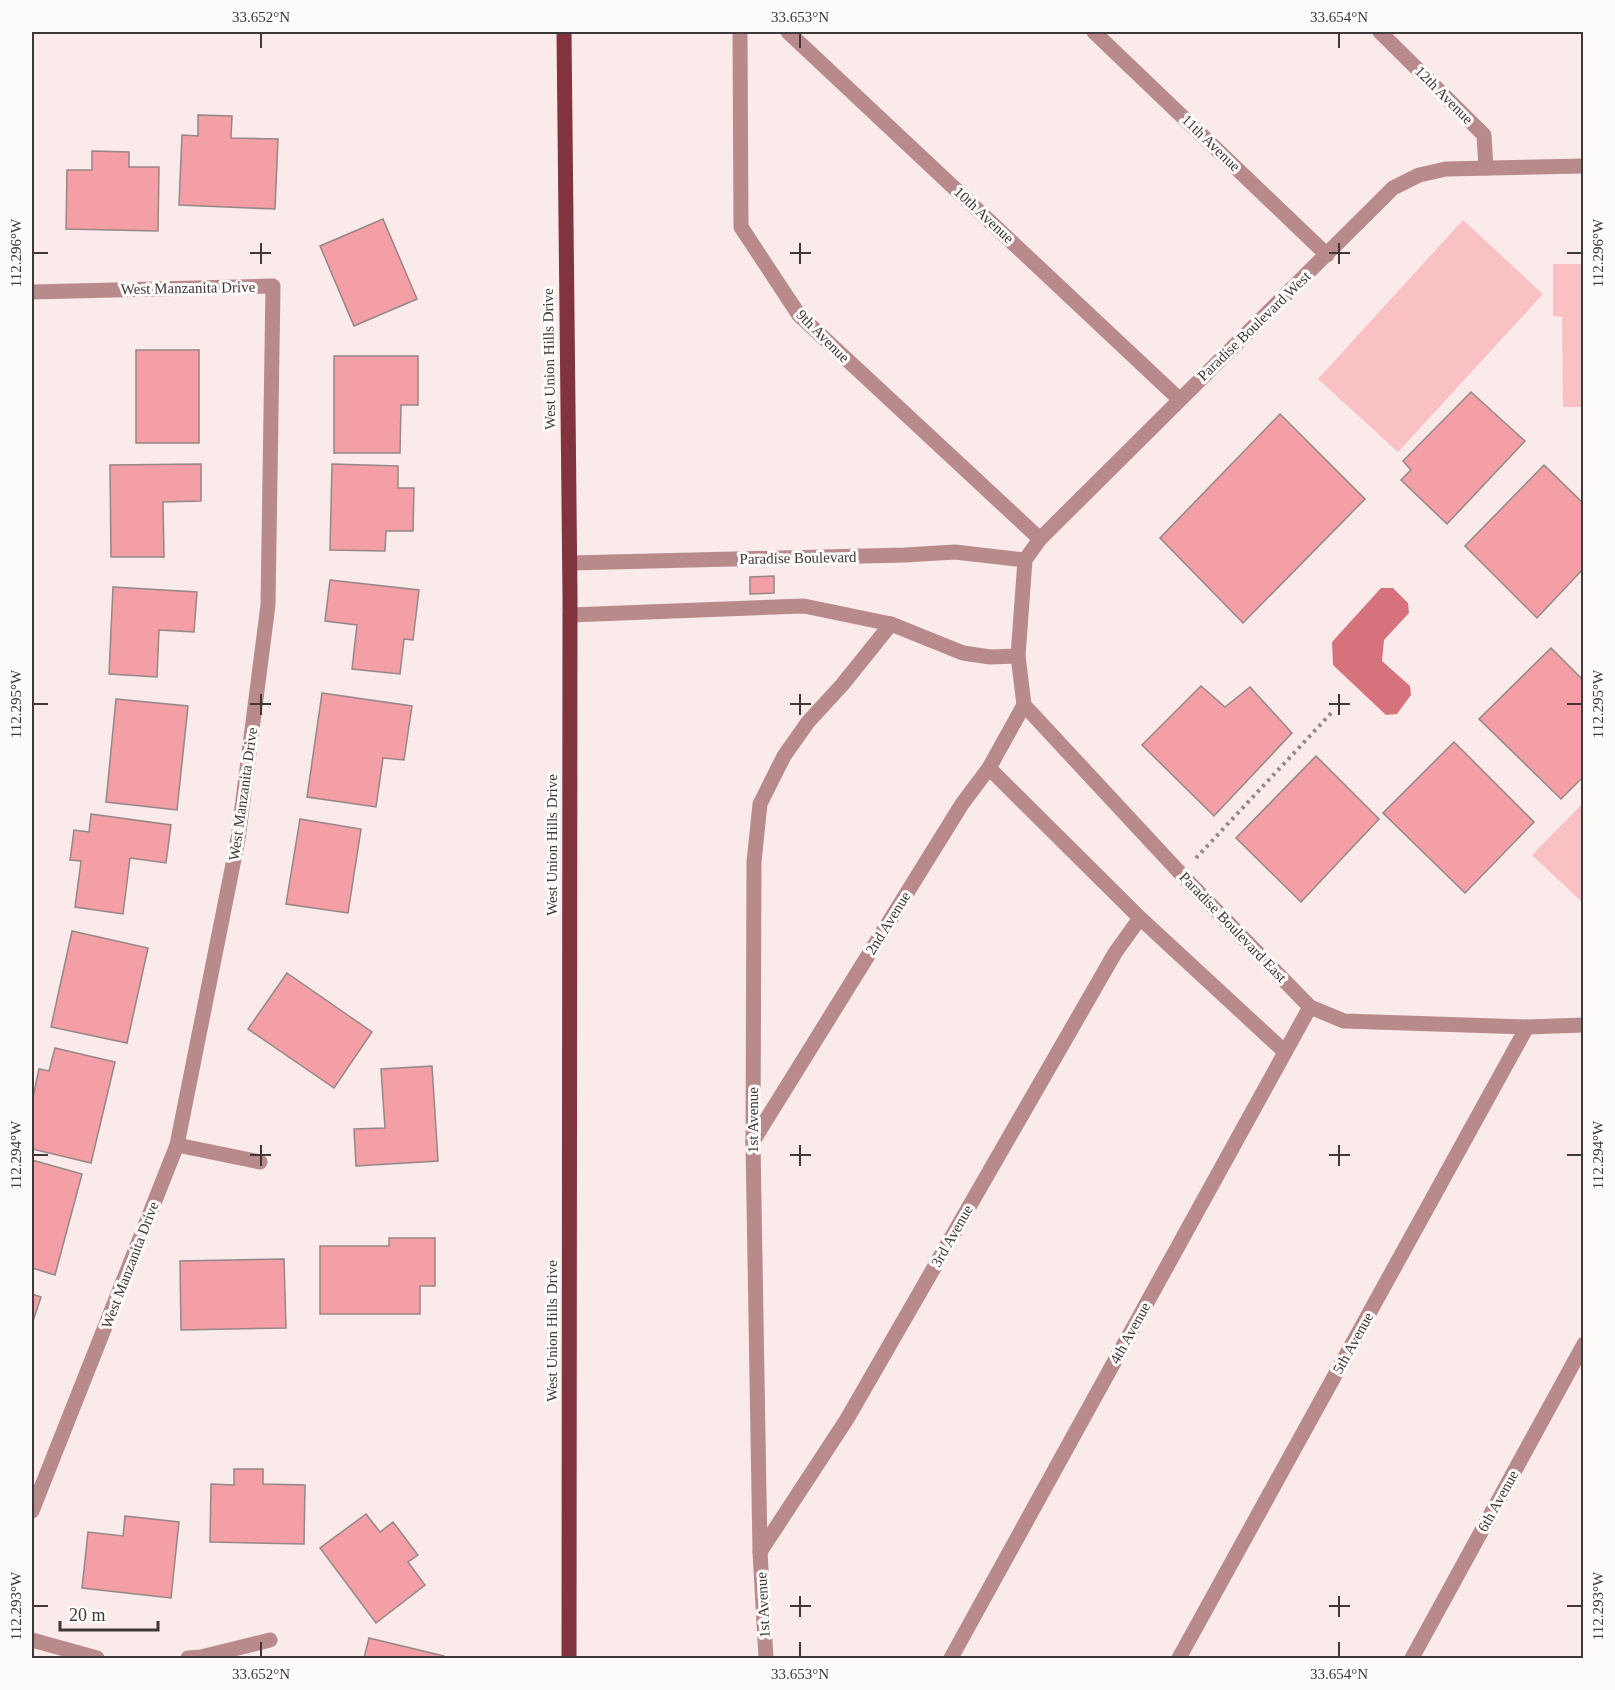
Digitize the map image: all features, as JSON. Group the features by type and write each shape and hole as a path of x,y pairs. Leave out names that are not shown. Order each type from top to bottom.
{"main road":[{"name":"West Union Hills Drive","path":"564,32 570,563 569,1659"}],"street":[{"name":"9th Avenue","path":"740,32 741,227 800,315 1040,539"},
{"name":"10th Avenue","path":"788,32 1179,399"},
{"name":"11th Avenue","path":"1094,32 1327,255"},
{"name":"12th Avenue","path":"1380,32 1484,135 1486,168"},
{"name":"Paradise Boulevard West","path":"1025,560 1040,539 1393,188 1419,175 1446,169 1584,166"},
{"name":"West Manzanita Drive","path":"32,292 273,286 268,605 238,839 177,1145 32,1511"},
{"name":"Paradise Boulevard","path":"570,563 955,552 1025,560"},
{"path":"1024,705 1018,656 1025,560"},
{"path":"570,615 804,606 891,624 963,653 990,657 1018,656"},
{"name":"1st Avenue","path":"766,1659 760,1552 753,1142 754,862 760,804 784,756 808,722 842,685 891,624"},
{"name":"2nd Avenue","path":"753,1142 962,804 989,768 1024,705"},
{"name":"Paradise Boulevard East","path":"1024,705 1181,874 1310,1007 1344,1021 1527,1027 1584,1026"},
{"path":"989,768 1140,918 1285,1052"},
{"name":"3rd Avenue","path":"760,1552 848,1419 1115,953 1140,918"},
{"name":"4th Avenue","path":"951,1659 1310,1007"},
{"name":"5th Avenue","path":"1179,1659 1527,1027"},
{"path":"177,1145 260,1162"},
{"name":"6th Avenue","path":"1412,1659 1584,1344"},
{"path":"32,1640 97,1659"},
{"path":"188,1659 201,1658 270,1640"}],"path":[{"path":"1181,874 1334,710"}],"shaded area":[{"path":"1463,220 1543,294 1398,452 1318,379"},
{"path":"1553,264 1583,264 1583,407 1563,407 1562,317 1553,316"},
{"path":"1381,588 1393,588 1408,603 1409,613 1384,640 1382,661 1410,686 1411,695 1397,714 1386,715 1333,665 1332,642"},
{"path":"1583,803 1583,903 1532,855"}],"building":[{"path":"198,115 232,116 231,138 278,139 275,209 179,205 182,135 198,136"},
{"path":"92,151 129,152 129,167 159,167 158,231 66,229 67,170 92,170"},
{"path":"383,219 417,299 354,326 320,246"},
{"path":"136,350 199,350 199,443 136,443"},
{"path":"334,356 418,356 418,405 401,405 400,453 334,453"},
{"path":"1471,392 1525,441 1447,524 1401,480 1411,470 1403,461"},
{"path":"1280,414 1365,499 1243,623 1160,538"},
{"path":"201,464 201,501 163,502 164,557 111,557 110,465"},
{"path":"332,464 398,466 398,488 414,488 413,531 386,531 385,551 330,550"},
{"path":"1544,465 1584,504 1584,568 1537,618 1465,546"},
{"path":"774,576 774,593 750,594 750,577"},
{"path":"330,580 419,590 413,640 404,639 400,674 352,669 357,625 325,621"},
{"path":"113,587 197,592 194,632 159,630 157,677 109,674"},
{"path":"1551,648 1584,681 1584,776 1561,799 1479,719"},
{"path":"1201,686 1225,707 1250,687 1292,733 1214,816 1142,745"},
{"path":"322,693 412,706 404,760 383,758 376,807 307,797"},
{"path":"116,699 188,706 177,810 106,802"},
{"path":"1454,742 1534,822 1465,893 1383,813"},
{"path":"1316,756 1379,819 1301,902 1236,838"},
{"path":"91,814 171,825 166,863 130,858 123,914 75,907 81,861 70,860 74,830 89,832"},
{"path":"300,819 361,829 348,913 286,904"},
{"path":"72,931 148,948 127,1043 51,1027"},
{"path":"287,973 372,1032 334,1088 248,1029"},
{"path":"55,1048 115,1062 91,1163 32,1149 32,1102 39,1069 49,1071"},
{"path":"432,1066 438,1161 356,1166 354,1129 385,1128 381,1069"},
{"path":"32,1160 82,1174 55,1275 32,1268"},
{"path":"389,1238 435,1238 435,1286 420,1286 420,1314 320,1314 320,1246 389,1246"},
{"path":"284,1259 286,1328 181,1330 180,1261"},
{"path":"32,1294 41,1297 32,1324"},
{"path":"234,1469 263,1469 263,1484 305,1485 304,1544 210,1542 211,1484 234,1485"},
{"path":"366,1514 380,1532 393,1522 418,1555 408,1562 425,1585 376,1623 320,1548"},
{"path":"125,1516 179,1522 171,1598 82,1588 88,1532 123,1536"},
{"path":"369,1638 444,1656 443,1658 364,1658"}]}
